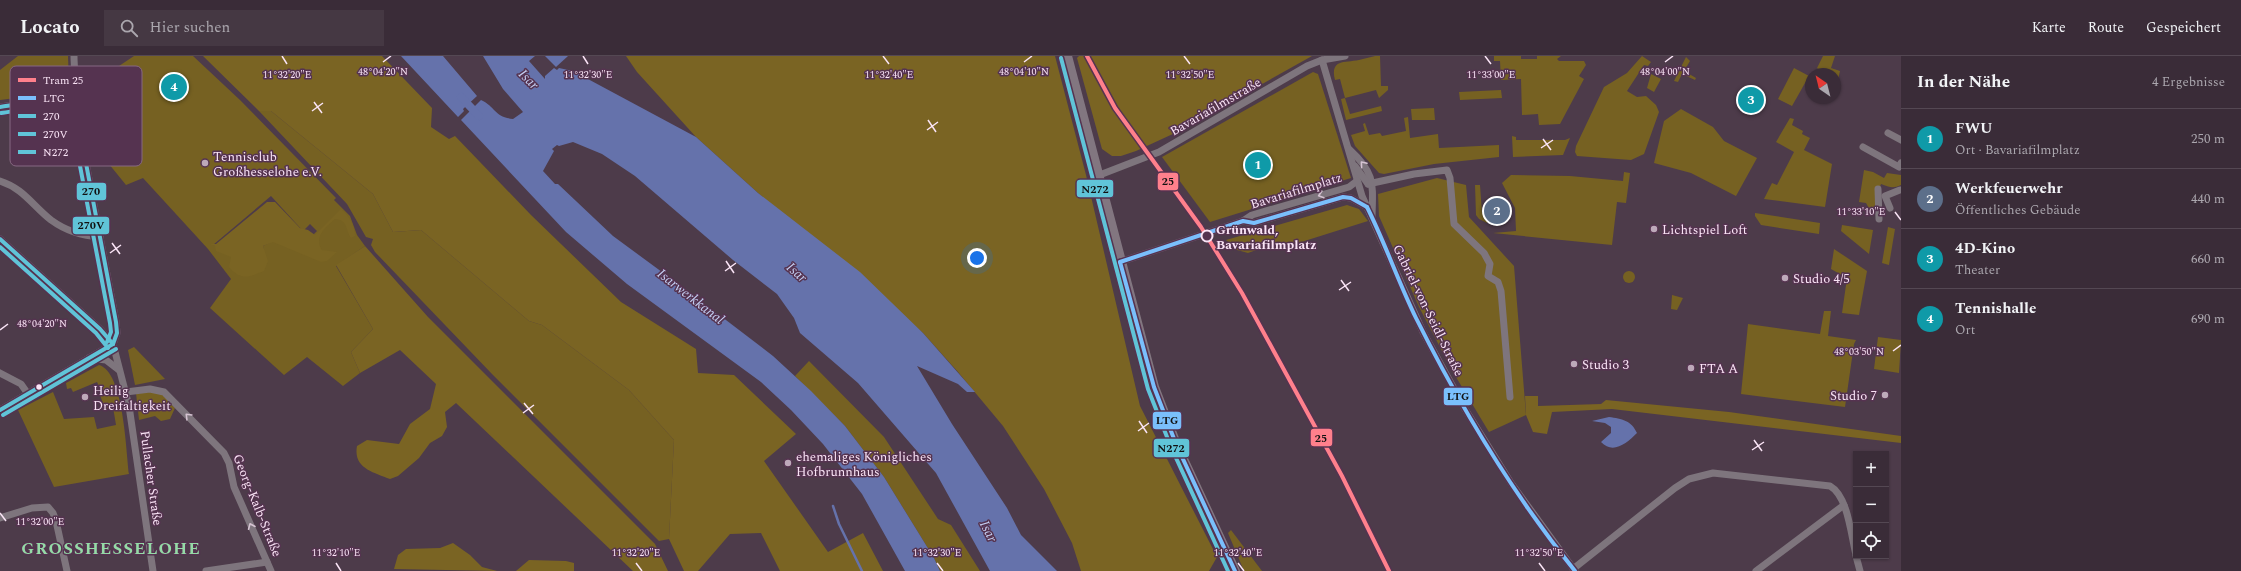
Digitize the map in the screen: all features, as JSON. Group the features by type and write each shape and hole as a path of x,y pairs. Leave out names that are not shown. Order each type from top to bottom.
{"main road":[{"path":"1067,58 1154,387 1176,444 1235,571"}],"street":[{"name":"Bavariafilmstraße","path":"1097,176 1159,152 1307,66 1322,60 1344,56"},
{"name":"Gabriel-von-Seidl-Straße","path":"1322,60 1362,196 1410,306 1462,403 1511,483 1574,570"},
{"path":"0,107 10,106"},
{"path":"1888,133 1901,140"},
{"path":"1863,147 1899,167 1901,163"},
{"name":"Gabriel-von-Seidl-Straße","path":"1348,148 1370,173 1372,216"},
{"name":"Gabriel-von-Seidl-Straße","path":"1352,163 1370,184"},
{"name":"Pullacher Straße","path":"87,166 116,322 117,333 113,344 126,392 153,571"},
{"path":"1362,196 1370,184 1414,174 1447,170 1450,178 1454,224 1484,253 1490,264 1488,276 1498,282 1501,291 1510,397"},
{"path":"0,181 25,194 50,219 62,227 81,235 100,237"},
{"name":"Bavariafilmplatz","path":"1122,266 1243,221 1252,215 1349,187 1357,181"},
{"path":"1878,189 1879,219"},
{"path":"1890,208 1885,196 1901,191"},
{"name":"Bavariafilmplatz","path":"1243,221 1254,223 1343,197 1351,198 1367,207"},
{"path":"0,239 100,329 113,344 0,410"},
{"path":"89,358 106,360 121,372"},
{"path":"0,373 21,384 28,394"},
{"name":"Georg-Kalb-Straße","path":"126,392 150,389 164,392 224,453 234,487 271,571"},
{"path":"1574,570 1675,488 1695,477 1713,472 1822,484 1837,490 1844,505 1853,542"},
{"path":"1756,571 1844,505"},
{"path":"0,518 32,508 48,507 53,513 56,521 67,571"},
{"path":"1857,559 1860,571"},
{"path":"206,571 267,562"}],"shaded area":[{"path":"18,56 68,56 68,66 10,66 10,99 0,100 0,70"},
{"path":"134,56 193,56 240,100 336,198 334,200 350,216 357,235 365,246 336,266 373,329 351,352 360,373 343,386 307,357 284,375 210,308 231,279 208,249 143,178 126,185 111,166 142,166 142,66 119,66","holes":["271,196 303,231 310,224 317,231 309,239 327,255 273,241 263,246 264,253 213,245"]},
{"path":"203,56 382,56 432,108 431,127 449,139 455,136 531,215 621,302 696,349 698,373 734,375 796,434 764,461 828,552 863,533 883,571 780,571 761,533 730,534 698,571 684,571 669,539 674,440 629,390 542,325 529,321 421,230 393,232 373,194 271,111 259,111"},
{"path":"626,56 1055,56 1086,175 1140,406 1217,557 1209,571 1081,571 1072,543 1044,489 1003,426 958,372 923,333 758,193 696,137 637,72"},
{"path":"1079,56 1312,56 1175,133 1136,151 1121,156 1112,156 1102,149 1077,58"},
{"path":"1380,56 1381,86 1388,86 1388,90 1379,98 1376,90 1345,98 1340,79 1335,80 1334,73 1336,65 1343,62"},
{"path":"1494,56 1521,56 1521,59 1537,59 1537,56 1561,56 1557,59 1559,61 1584,61 1586,65 1579,76 1584,79 1560,124 1539,125 1538,114 1522,115 1521,79 1501,80 1500,61 1494,61"},
{"path":"1642,56 1651,62 1648,66 1644,65 1627,91 1637,97 1646,96 1656,105 1659,112 1644,154 1631,160 1577,156 1575,152 1576,146 1604,87 1627,73"},
{"path":"1823,56 1835,56 1831,68 1817,68"},
{"path":"1686,57 1690,61 1684,71 1696,78 1695,80 1682,74 1678,82 1674,81"},
{"path":"1794,68 1805,74 1805,83 1792,106 1778,99"},
{"path":"1313,72 1318,74 1351,178 1210,222 1162,157"},
{"path":"1651,74 1661,79 1654,92 1647,88"},
{"path":"1501,90 1502,98 1460,100 1459,92"},
{"path":"1345,98 1350,114 1381,106 1382,111 1346,120 1341,99"},
{"path":"1434,108 1435,120 1412,120 1411,109"},
{"path":"1681,109 1713,127 1724,141 1757,158 1736,196 1691,173 1654,163 1664,121"},
{"path":"259,111 271,111 373,194 393,232 421,230 529,321 542,325 629,390 674,440 669,539 659,541 492,374 375,252 371,245 373,239 366,237 347,204"},
{"path":"1408,117 1410,138 1438,134 1439,148 1499,145 1499,157 1434,164 1384,174 1379,173 1355,146 1351,135 1365,131 1363,124 1365,123 1369,135 1380,133 1382,136 1406,131 1404,118"},
{"path":"1790,118 1794,119 1792,125 1803,131 1802,134 1810,138 1804,150 1832,164 1825,207 1764,199 1772,183 1777,185 1794,152 1776,142"},
{"path":"1512,136 1516,137 1516,140 1565,140 1570,138 1563,155 1513,157"},
{"path":"1864,170 1873,172 1884,178 1887,173 1901,175 1901,185 1891,187 1881,184 1875,200 1875,214 1871,212 1866,203 1859,202"},
{"path":"1624,172 1630,173 1626,203 1617,202 1612,245 1493,233 1516,231 1515,208 1502,183 1511,175 1570,176 1623,181"},
{"path":"1437,178 1466,185 1469,217 1514,266 1526,415 1489,432 1453,372 1419,307 1379,216 1378,194"},
{"path":"1475,185 1480,185 1482,213 1487,213 1487,223 1479,219 1476,215"},
{"path":"267,202 275,202 300,228 308,230 315,235 341,209 351,221 355,236 351,238 344,223 335,219 322,233 319,241 322,250 337,252 327,261 321,262 273,242 263,246 268,261 264,271 254,275 241,276 229,267 231,257 216,251 215,246 210,244 216,244"},
{"path":"1347,205 1359,209 1368,221 1276,250 1259,249 1248,253 1237,250 1226,240"},
{"path":"1755,213 1820,223 1819,234 1761,225 1755,216"},
{"path":"1842,225 1873,230 1869,254 1841,231"},
{"path":"1888,227 1895,229 1889,265 1882,263"},
{"path":"365,246 428,317 655,544 668,571 633,571 456,403 445,412 447,427 442,436 430,443 419,458 398,476 390,479 371,471 361,464 358,459 357,446 367,440 399,444 410,424 430,409 436,384 400,350 360,373 351,352 373,329 336,265"},
{"path":"1834,249 1867,271 1859,315 1842,313 1847,278 1831,269"},
{"path":"1629,271 1633,273 1635,277 1633,281 1629,283 1625,281 1623,277 1625,273"},
{"path":"1672,295 1683,298 1677,310 1671,309"},
{"path":"1824,311 1831,311 1828,336 1856,340 1854,344 1845,407 1741,394 1748,324 1820,334"},
{"path":"1878,337 1901,340 1899,373 1874,369"},
{"path":"134,347 165,379 135,385 128,350"},
{"path":"809,361 884,437 938,519 951,525 980,571 940,571 934,558 884,477 845,426 795,376"},
{"path":"99,365 107,371 114,382 119,396 125,431 129,474 54,487 18,410 53,392 64,419 94,417 97,429 116,425 113,407 105,409 100,395 103,394 97,382 73,392 71,388 67,389 66,383"},
{"path":"155,391 163,395 175,408 170,419 161,421 155,416 139,420 136,393"},
{"path":"1525,396 1538,396 1538,406 1601,404 1606,400 1729,412 1901,436 1901,443 1612,409 1552,412 1547,434 1533,432 1526,415"},
{"path":"1231,530 1262,571 1244,571 1228,533"},
{"path":"453,543 470,555 482,567 497,571 394,569 398,555 406,549 440,548"},
{"path":"529,560 566,561 574,563 574,571 516,571"}],"water":[{"path":"401,56 443,56 477,96 463,109 464,111 458,117"},
{"name":"Isar","path":"483,56 535,56 529,61 545,79 545,76 554,68 557,70 559,68 573,71 696,137 758,193 860,272 923,333 975,392 967,392 958,384 917,366 952,424 1007,508 1021,535 1057,571 990,571 936,473 858,383 800,333 794,318 777,294 733,260 635,176 602,154 573,142 559,146 557,145 552,149 554,151 543,171 555,184 558,184 613,236 681,286 706,308 722,317 773,356 811,391 845,426 884,477 934,558 940,571 905,571 862,494 823,444 791,410 761,382 627,284 566,232 461,120 481,100 498,114 507,118 513,119 523,112 503,89"},
{"path":"545,56 568,56 556,67"},
{"path":"1609,417 1626,421 1632,425 1637,433 1620,446 1615,448 1606,446 1601,442 1611,433 1611,427 1605,423 1592,421"}],"waterway":[{"name":"Isarwerkkanal","path":"461,97 479,116"},
{"path":"833,506 839,524 862,571"}],"tram line":[{"name":"25","path":"1087,56 1115,108 1201,227 1242,293 1342,476 1389,571"}],"transit line":[{"name":"N272","path":"1061,58 1148,389 1171,447 1228,571"},
{"name":"270","path":"0,107 10,106"},
{"name":"270V","path":"1,113 10,112"},
{"name":"270V","path":"80,166 110,323 111,332 107,342"},
{"name":"270","path":"87,166 116,322 117,333 113,344"},
{"name":"LTG","path":"1120,262 1243,221 1254,223 1343,197 1351,198 1367,207"},
{"name":"LTG","path":"1367,207 1416,318 1469,417 1530,511 1575,571"},
{"name":"270","path":"0,239 100,329 113,344"},
{"name":"270V","path":"0,247 96,333 108,348"},
{"name":"LTG","path":"1120,262 1154,387 1176,444 1235,571"},
{"name":"270","path":"0,410 113,344"},
{"name":"270V","path":"3,415 116,349"}],"place":[{"name":"Tennishalle","path":"174,87"},
{"name":"4D-Kino","path":"1751,100"},
{"name":"Tennisclub Großhesselohe e.V.","path":"205,163"},
{"name":"FWU","path":"1258,165"},
{"name":"Werkfeuerwehr","path":"1497,211"},
{"name":"Lichtspiel Loft","path":"1654,229"},
{"name":"Grünwald, Bavariafilmplatz","path":"1207,236"},
{"name":"Studio 4/5","path":"1785,278"},
{"name":"Studio 3","path":"1574,364"},
{"name":"FTA A","path":"1691,368"},
{"name":"Studio 7","path":"1885,395"},
{"name":"Heilig Dreifaltigkeit","path":"85,397"},
{"name":"ehemaliges Königliches Hofbrunnhaus","path":"788,463"}],"district":[{"name":"GROSSHESSELOHE","path":"111,548"}]}
